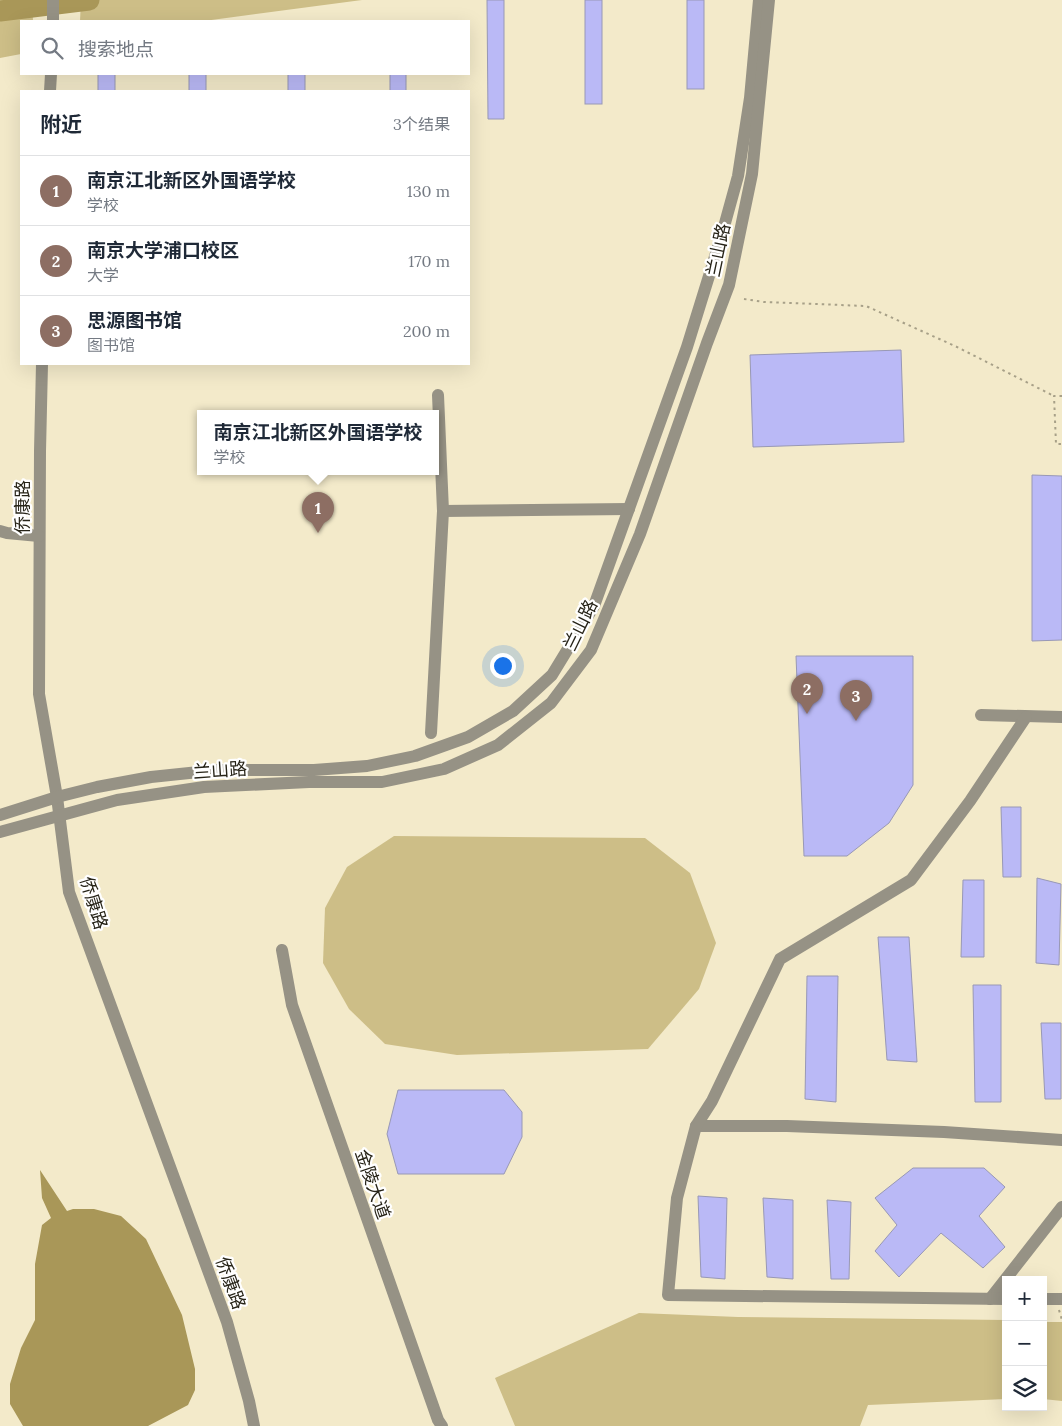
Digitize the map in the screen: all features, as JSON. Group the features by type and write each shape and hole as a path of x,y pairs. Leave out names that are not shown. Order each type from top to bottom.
{"street":[{"path":"53,20 54,0"},
{"name":"兰山路","path":"0,815 57,797 151,777 218,770 314,770 367,766 415,756 468,737 513,711 552,675 594,606 687,348 722,234 738,176 750,98 759,0"},
{"name":"兰山路","path":"0,832 117,800 204,787 309,782 382,782 444,769 498,745 552,703 591,650 640,534 729,285 752,174 769,0"},
{"path":"50,90 51,75"},
{"name":"侨康路","path":"42,365 39,694 60,815 69,892 227,1322 254,1426"},
{"path":"438,395 439,410"},
{"path":"431,733 443,511 439,418"},
{"path":"443,511 629,509"},
{"path":"0,531 39,536"},
{"path":"981,715 1062,717"},
{"path":"1002,1299 668,1295 677,1198 696,1126 712,1101 780,959 911,880 970,801 1026,717"},
{"name":"金陵大道","path":"282,950 292,1005 438,1420 442,1426"},
{"path":"696,1126 787,1126 934,1131 1062,1140"},
{"path":"990,1299 1062,1207"},
{"path":"1047,1299 1062,1299"}],"path":[{"path":"744,299 764,302 866,306 955,346 1054,396 1062,396"},
{"path":"1054,396 1056,444 1062,444"}],"shaded area":[{"path":"0,0 32,0 33,20 20,20 20,54 0,58"},
{"path":"81,0 362,0 212,20 80,20"},
{"path":"394,836 645,838 690,873 716,943 699,989 648,1049 457,1055 385,1044 349,1009 323,963 325,908 347,867"},
{"path":"40,1170 67,1211 73,1209 94,1209 121,1216 146,1239 182,1315 195,1369 195,1390 188,1405 148,1426 23,1426 10,1404 10,1384 21,1348 35,1320 35,1264 42,1225 51,1218 42,1198"},
{"path":"639,1313 738,1317 1002,1320 1002,1399 868,1405 860,1426 515,1426 495,1378"},
{"path":"1047,1322 1062,1322 1062,1401 1047,1399"}],"building":[{"path":"487,0 504,0 504,119 488,119"},
{"path":"585,0 602,0 602,104 585,104"},
{"path":"687,0 704,0 704,89 687,89"},
{"path":"98,75 115,75 115,90 98,90"},
{"path":"189,75 206,75 206,90 189,90"},
{"path":"288,75 305,75 305,90 288,90"},
{"path":"390,75 406,75 406,90 390,90"},
{"path":"901,350 904,442 753,447 750,355"},
{"path":"1032,475 1062,476 1062,640 1032,641"},
{"path":"796,656 913,656 913,785 889,823 847,856 804,856"},
{"path":"1001,807 1021,807 1021,877 1003,877"},
{"path":"1037,878 1061,884 1059,965 1036,963"},
{"path":"963,880 984,880 984,957 961,957"},
{"path":"878,937 909,937 917,1062 887,1060"},
{"path":"807,976 838,976 836,1102 805,1099"},
{"path":"973,985 1001,985 1001,1102 975,1102"},
{"path":"1041,1023 1061,1023 1061,1099 1045,1099"},
{"path":"398,1090 504,1090 522,1112 522,1137 504,1174 398,1174 387,1134"},
{"path":"913,1168 984,1168 1005,1187 979,1216 1005,1247 983,1268 941,1233 899,1277 875,1251 897,1225 875,1198"},
{"path":"698,1196 727,1198 725,1279 701,1277"},
{"path":"763,1198 793,1200 793,1279 767,1277"},
{"path":"827,1200 851,1202 849,1279 831,1279"}],"waterway":[{"path":"0,11 89,0"}],"place":[{"name":"南京江北新区外国语学校","path":"318,533"},
{"name":"南京大学浦口校区","path":"807,714"},
{"name":"思源图书馆","path":"856,721"}]}
